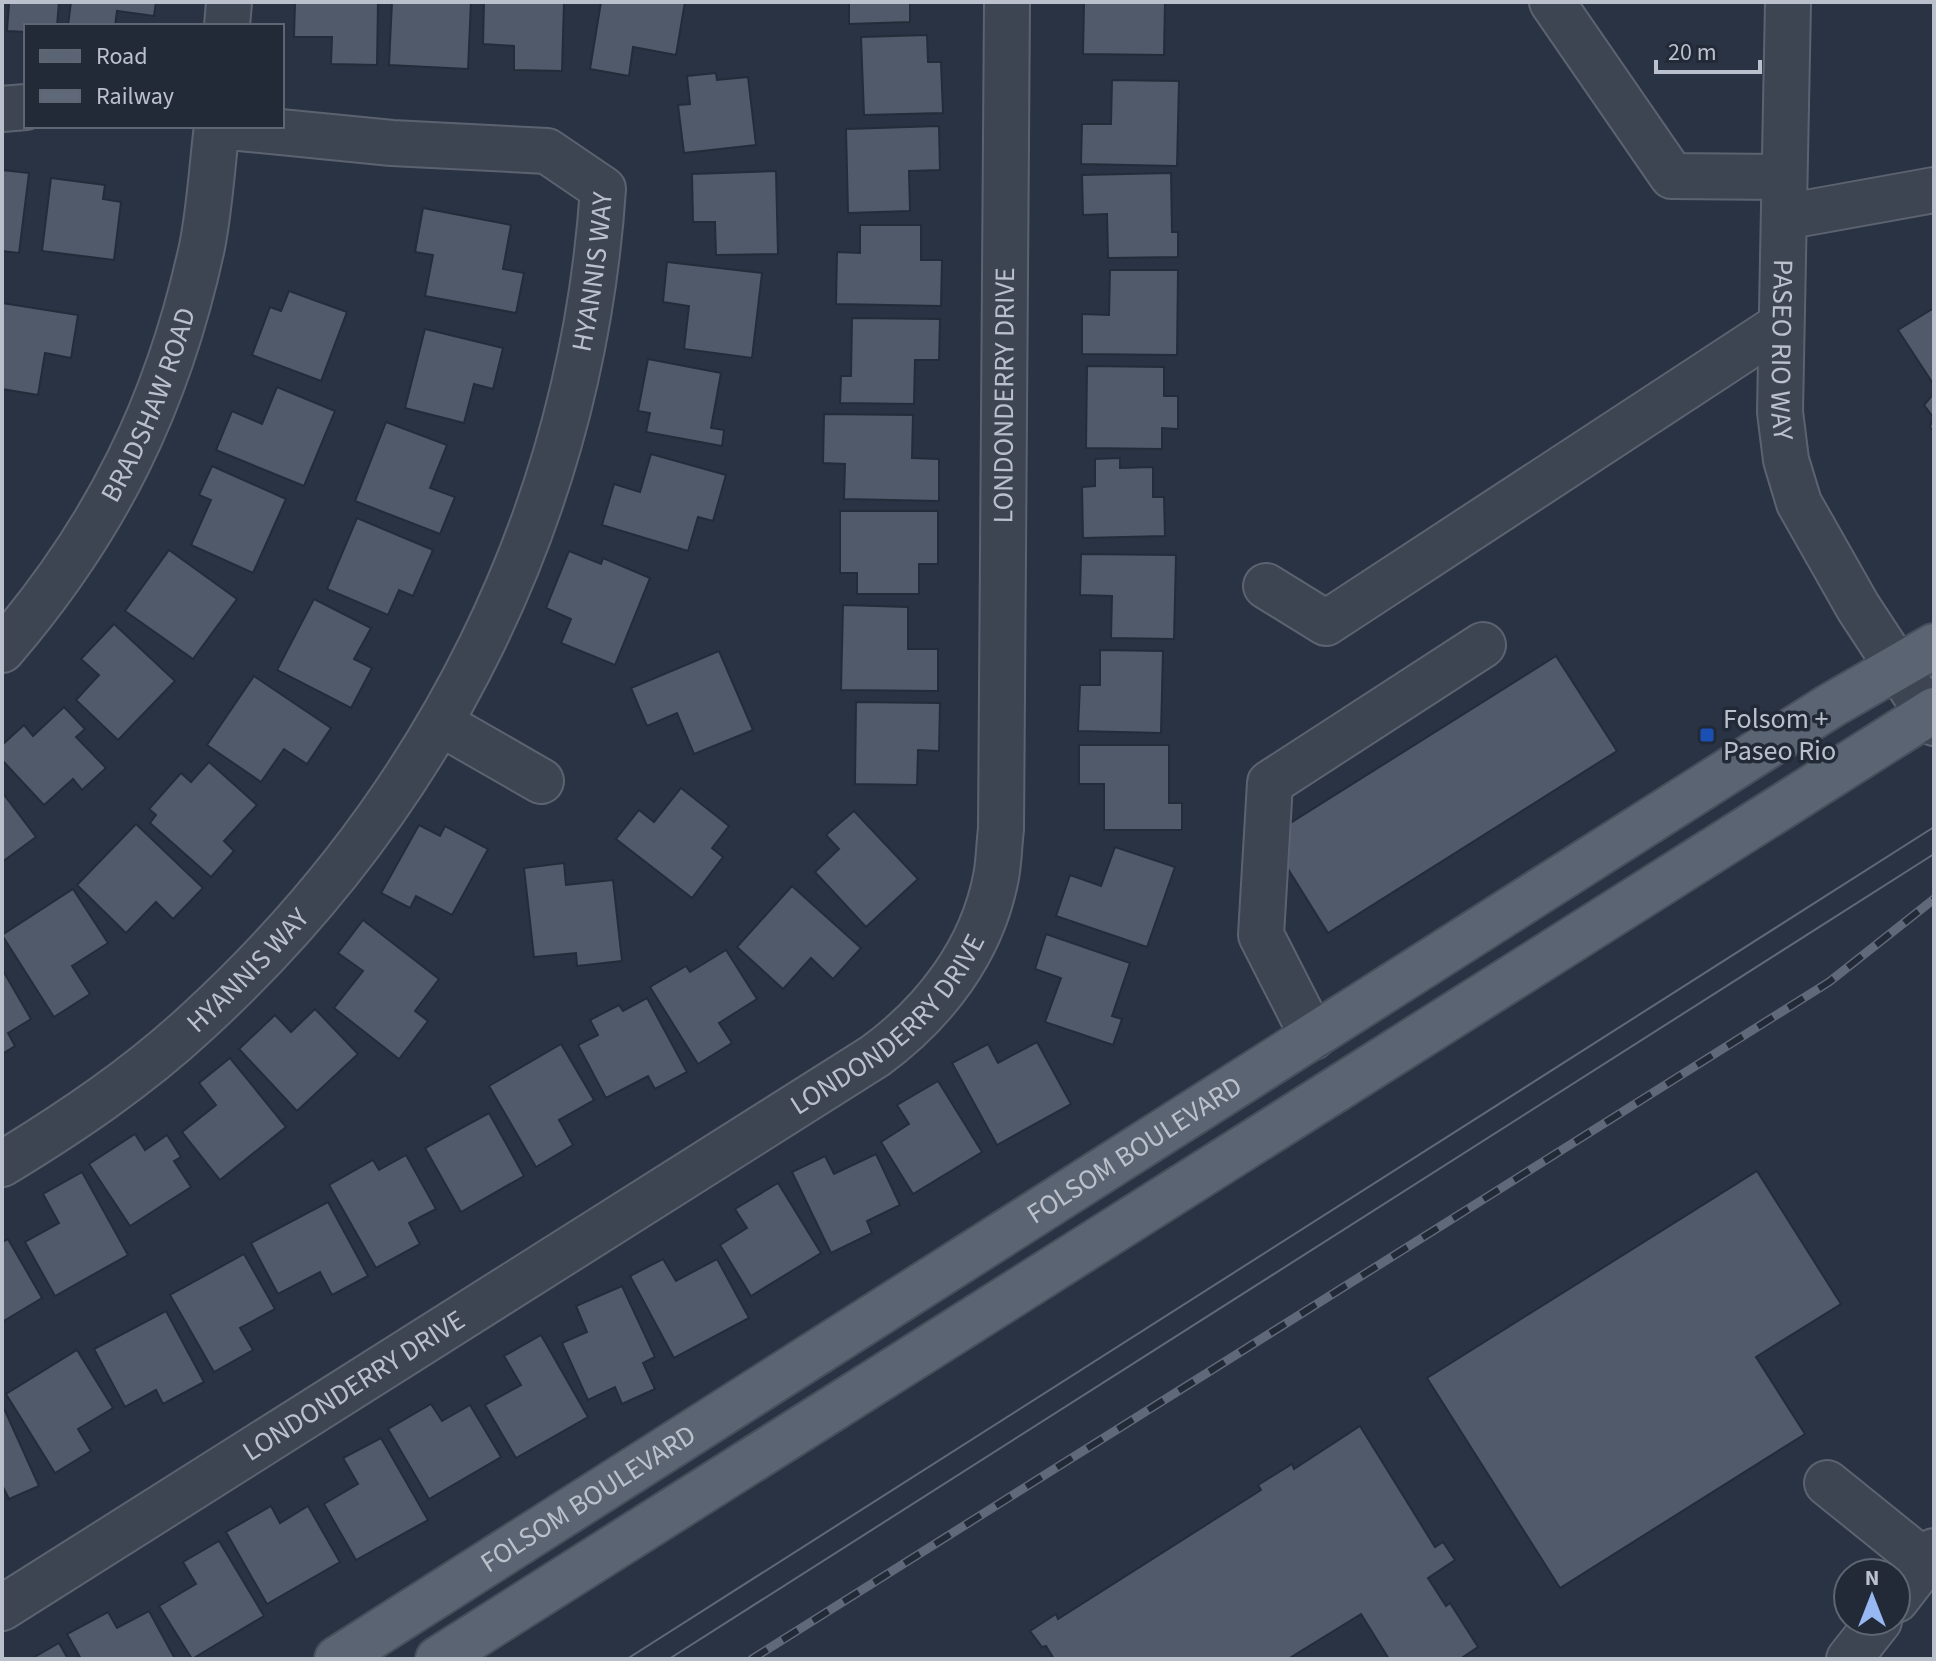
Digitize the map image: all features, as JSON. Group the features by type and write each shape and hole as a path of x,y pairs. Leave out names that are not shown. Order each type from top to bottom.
{"main road":[{"name":"FOLSOM BOULEVARD","path":"337,1659 1830,706 1916,657"},
{"name":"FOLSOM BOULEVARD","path":"438,1659 1932,715"},
{"path":"1104,1236 1111,1201 1282,1090 1299,1076 1310,1061 1313,1037"}],"street":[{"path":"227,24 229,2"},
{"name":"LONDONDERRY DRIVE","path":"2,1608 875,1056 895,1042 930,1008 959,969 981,925 996,878 1001,829 1007,2"},
{"path":"1552,2 1672,176 1784,197 1934,190"},
{"name":"PASEO RIO WAY","path":"1788,2 1780,412 1786,460 1799,503 1858,607 1916,657 1932,715"},
{"path":"2,109 24,107"},
{"name":"BRADSHAW ROAD","path":"2,650 38,608 88,537 129,464 153,411 181,329 202,244 218,128"},
{"name":"HYANNIS WAY","path":"2,1164 61,1128 130,1078 195,1024 257,965 315,902 374,826 440,723 474,662 510,585 549,478 572,396 589,312 603,189 547,151 392,143 238,128"},
{"path":"1266,586 1326,623 1781,325"},
{"path":"1313,1037 1261,935 1270,783 1483,645"},
{"path":"440,723 541,781"},
{"path":"1827,1483 1930,1557 1912,1580"},
{"path":"1849,1659 1866,1637"}],"building":[{"path":"2,2 59,2 57,24 24,24 24,32 7,31 9,4"},
{"path":"71,2 156,2 154,16 117,11 115,24 68,24"},
{"path":"295,2 378,2 377,65 331,64 332,37 294,37"},
{"path":"392,2 471,2 468,69 389,65"},
{"path":"484,2 564,2 562,71 514,70 514,46 483,44"},
{"path":"601,2 685,2 676,55 633,47 629,76 590,69"},
{"path":"849,2 910,2 910,22 849,24"},
{"path":"1084,2 1165,2 1164,55 1083,54"},
{"path":"927,35 928,62 941,62 943,113 864,115 861,37"},
{"path":"716,73 717,80 748,77 756,145 684,153 678,105 690,104 687,76"},
{"path":"1112,80 1179,81 1177,166 1081,164 1082,124 1111,124"},
{"path":"939,126 940,170 909,171 910,211 848,213 846,129"},
{"path":"2,170 29,173 19,253 2,251"},
{"path":"776,171 778,254 716,255 715,222 693,222 692,174"},
{"path":"1171,173 1172,232 1178,232 1178,257 1108,258 1107,214 1083,215 1082,175"},
{"path":"51,178 105,185 103,199 121,202 114,260 42,251"},
{"path":"423,208 511,225 503,269 524,273 516,313 425,296 433,255 415,252"},
{"path":"860,225 921,225 921,260 942,260 941,306 836,304 837,252 860,253"},
{"path":"667,262 762,273 752,358 684,349 689,306 663,302"},
{"path":"1110,270 1178,270 1177,355 1082,354 1082,314 1109,315"},
{"path":"289,291 347,312 321,381 252,355 270,307 281,311"},
{"path":"2,303 78,315 71,358 45,353 38,395 2,389"},
{"path":"1934,308 1934,385 1898,330"},
{"path":"852,318 940,319 939,360 915,360 914,404 840,403 841,376 851,376"},
{"path":"425,329 503,348 493,389 474,384 464,423 405,408"},
{"path":"648,359 721,373 711,428 724,430 722,446 646,432 650,413 638,411"},
{"path":"1087,366 1164,367 1164,396 1178,396 1178,429 1162,428 1162,449 1086,448"},
{"path":"277,387 335,411 304,486 216,450 232,411 262,424"},
{"path":"1934,393 1934,433 1930,427 1933,417 1924,405"},
{"path":"824,414 913,415 912,458 939,459 939,501 844,499 845,464 823,463"},
{"path":"386,422 447,445 430,488 455,497 440,534 355,501"},
{"path":"651,454 726,475 713,521 698,517 688,551 602,525 614,484 640,492"},
{"path":"1120,458 1120,468 1153,467 1153,497 1164,497 1165,536 1083,538 1082,487 1095,486 1095,459"},
{"path":"212,466 286,499 253,573 191,545 211,500 199,495"},
{"path":"840,511 938,511 938,564 919,564 919,594 857,594 857,573 840,573"},
{"path":"357,518 433,550 413,596 399,590 388,615 327,589"},
{"path":"169,550 237,599 193,659 125,611"},
{"path":"569,551 601,564 603,558 650,578 615,665 561,643 571,619 546,608"},
{"path":"1081,554 1176,555 1174,639 1111,638 1112,596 1080,595"},
{"path":"314,599 371,628 354,659 372,668 351,708 277,670"},
{"path":"843,605 908,607 908,649 938,649 938,691 841,690"},
{"path":"114,624 175,681 118,740 76,700 99,675 81,659"},
{"path":"1100,650 1163,651 1161,733 1078,731 1080,685 1100,685"},
{"path":"719,651 753,730 694,754 677,713 647,726 631,688"},
{"path":"1556,656 1617,751 1328,933 1268,837"},
{"path":"254,676 331,728 307,764 284,749 261,782 207,745"},
{"path":"856,702 940,703 939,751 918,750 917,785 855,784"},
{"path":"64,707 85,729 76,737 106,768 82,790 73,779 44,805 2,760 2,745 24,725 33,736"},
{"path":"1079,745 1169,745 1169,803 1182,803 1182,830 1104,830 1104,784 1079,784"},
{"path":"209,762 257,805 224,841 234,851 211,877 150,823 156,815 149,809 181,773 191,782"},
{"path":"681,788 729,826 712,848 723,857 692,898 616,839 639,810 654,822"},
{"path":"2,792 36,837 2,862"},
{"path":"854,811 918,879 866,927 815,872 839,849 826,835"},
{"path":"136,824 203,888 173,919 156,902 126,933 77,885"},
{"path":"419,825 440,836 445,826 488,849 452,915 416,896 410,908 381,893"},
{"path":"1115,847 1175,867 1147,947 1056,916 1070,875 1101,886"},
{"path":"564,863 566,885 613,880 622,961 577,966 576,953 534,957 524,868"},
{"path":"792,886 861,948 833,979 811,958 783,989 737,947"},
{"path":"73,889 108,943 72,966 90,994 54,1017 2,935"},
{"path":"363,920 439,979 415,1011 428,1021 399,1059 334,1008 363,971 338,953"},
{"path":"1046,934 1130,963 1112,1016 1122,1019 1113,1045 1045,1022 1061,978 1035,969"},
{"path":"726,950 757,999 719,1023 732,1043 698,1064 650,987 686,966 690,972"},
{"path":"2,969 31,1019 8,1033 15,1046 2,1054"},
{"path":"647,998 687,1072 655,1089 648,1076 606,1098 578,1045 598,1035 590,1020 619,1005 623,1011"},
{"path":"315,1009 358,1054 297,1111 239,1049 275,1015 291,1032"},
{"path":"1037,1042 1071,1104 997,1145 952,1063 988,1044 998,1063"},
{"path":"561,1044 594,1100 559,1120 573,1145 536,1167 489,1086"},
{"path":"230,1058 286,1127 220,1180 182,1132 216,1105 199,1083"},
{"path":"938,1081 982,1152 913,1194 881,1142 909,1124 897,1105"},
{"path":"489,1113 524,1176 461,1212 425,1148"},
{"path":"135,1134 145,1150 167,1135 181,1157 174,1161 191,1187 130,1226 89,1164"},
{"path":"876,1154 900,1205 867,1221 872,1233 831,1253 792,1172 825,1156 834,1174"},
{"path":"406,1155 436,1209 409,1223 420,1244 376,1268 329,1185 373,1160 379,1170"},
{"path":"1757,1171 1841,1304 1756,1357 1805,1434 1560,1588 1427,1378"},
{"path":"82,1172 128,1255 55,1296 25,1242 59,1223 43,1194"},
{"path":"778,1183 821,1253 751,1296 720,1245 747,1228 735,1209"},
{"path":"328,1202 368,1276 332,1295 320,1272 278,1294 251,1243"},
{"path":"8,1239 42,1298 2,1322 2,1242"},
{"path":"244,1254 275,1309 240,1328 253,1350 214,1372 170,1295"},
{"path":"663,1259 676,1281 717,1259 749,1318 674,1358 630,1276"},
{"path":"622,1286 655,1357 643,1363 655,1389 622,1404 615,1387 588,1400 562,1343 587,1332 576,1306"},
{"path":"166,1311 204,1382 163,1404 156,1390 125,1407 94,1349"},
{"path":"541,1335 588,1417 516,1458 485,1405 521,1385 504,1356"},
{"path":"77,1350 113,1408 78,1429 91,1451 55,1473 6,1394"},
{"path":"2,1404 39,1486 9,1499 2,1485"},
{"path":"431,1404 442,1421 470,1405 501,1457 429,1499 388,1429"},
{"path":"1360,1426 1435,1547 1443,1542 1455,1560 1428,1578 1446,1606 1450,1603 1478,1647 1460,1659 1389,1659 1361,1614 1288,1659 1054,1659 1030,1631 1056,1614 1058,1619 1261,1490 1258,1485 1292,1464 1294,1469"},
{"path":"381,1438 428,1520 356,1560 324,1504 358,1484 343,1458"},
{"path":"271,1506 280,1523 308,1506 340,1562 267,1604 226,1532"},
{"path":"219,1541 264,1616 192,1659 159,1606 196,1584 183,1562"},
{"path":"149,1611 175,1659 81,1659 67,1634 108,1612 117,1628"},
{"path":"59,1643 68,1659 31,1659"}],"tram line":[{"path":"627,1659 1934,827"},
{"path":"669,1659 1934,854"}],"railway":[{"path":"752,1659 1829,982 1934,899"}],"place":[{"name":"Folsom + Paseo Rio","path":"1707,735"}]}
